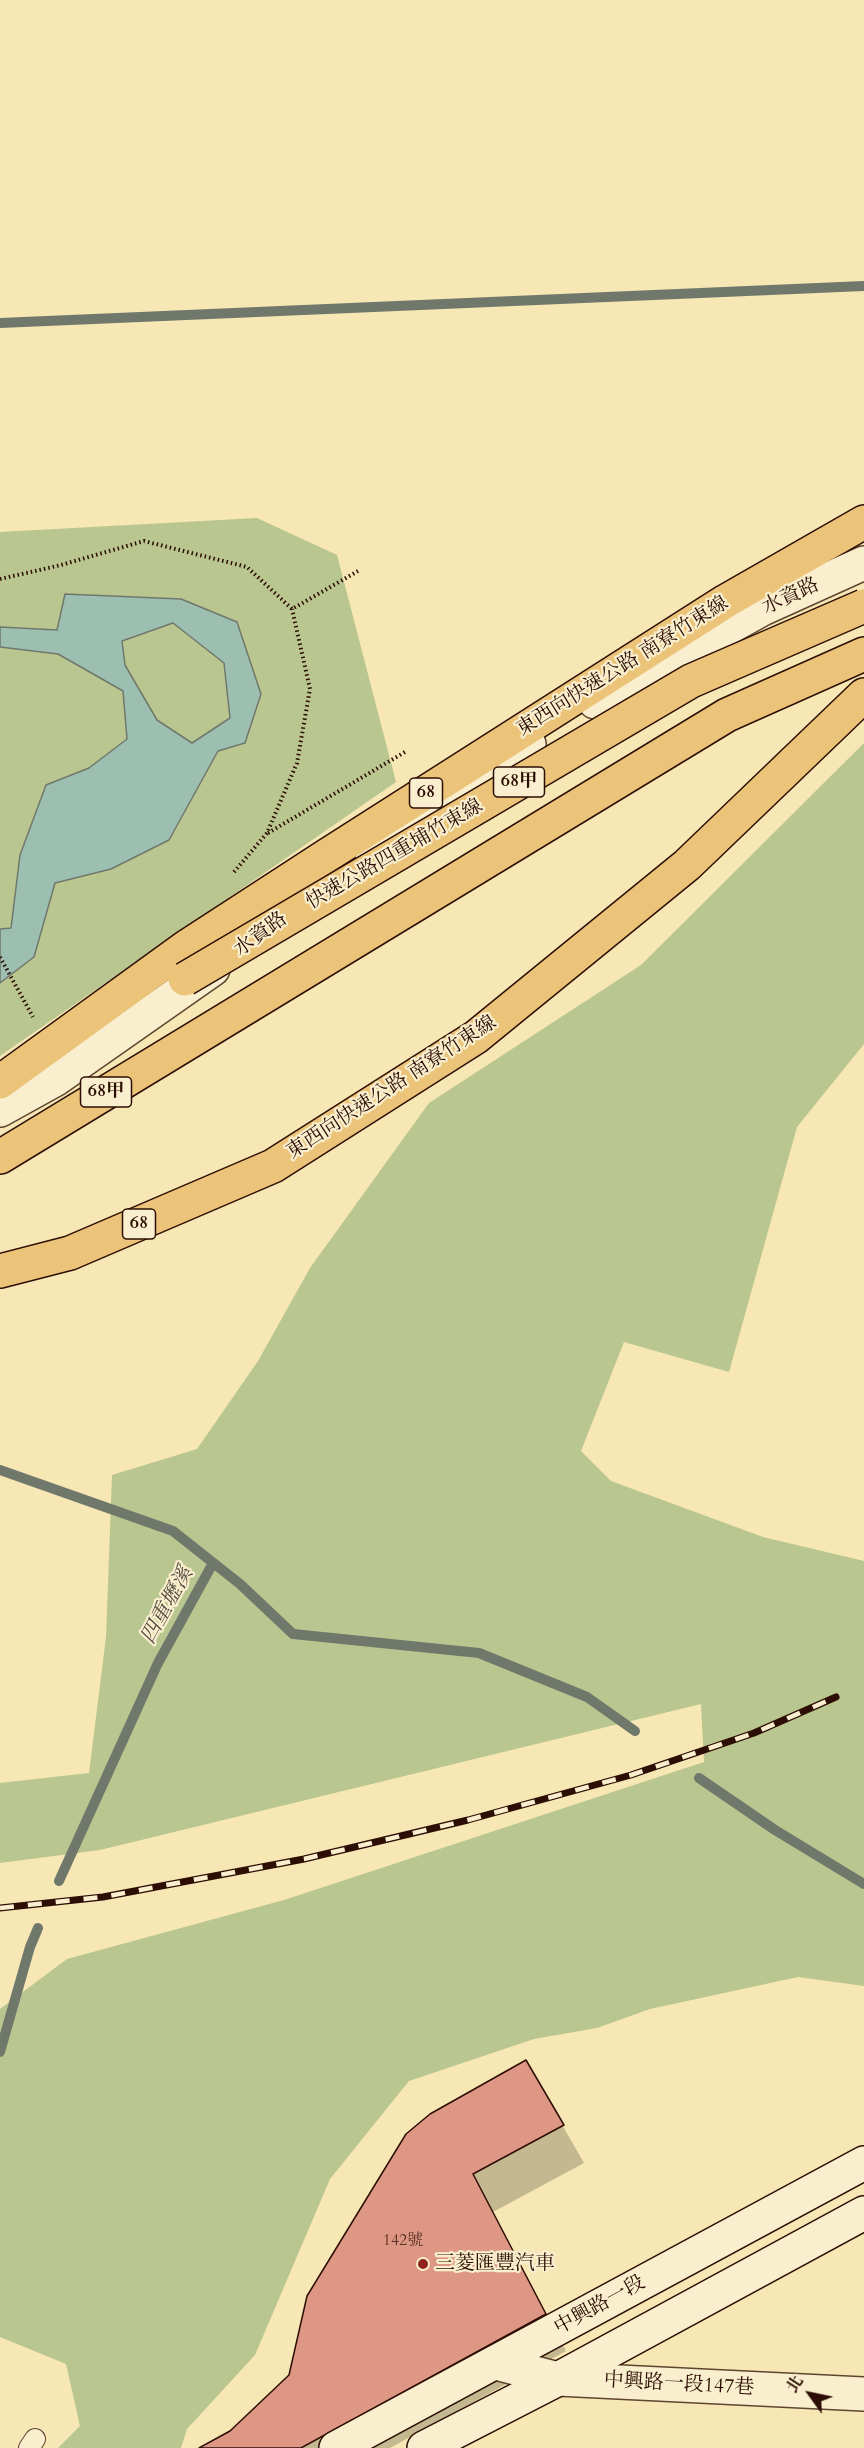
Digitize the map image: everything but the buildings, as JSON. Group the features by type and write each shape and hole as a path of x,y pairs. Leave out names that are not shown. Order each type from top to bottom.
{"highway":[{"name":"東西向快速公路 南寮竹東線","path":"0,1082 186,947 326,856 726,601 864,522"},
{"name":"快速公路四重埔竹東線","path":"0,1088 691,681 864,606"},
{"name":"68甲","path":"0,1157 727,715 864,654"},
{"name":"東西向快速公路 南寮竹東線","path":"0,1271 70,1253 273,1166 476,1037 687,865 864,695"}],"street":[{"name":"水資路","path":"0,1110 66,1072 443,803 548,732 624,684 762,609 864,564"},
{"name":"中興路一段","path":"336,2448 864,2163"},
{"path":"424,2448 558,2379 864,2213"},
{"name":"中興路一段147巷","path":"496,2363 558,2379 864,2394"}],"path":[{"path":"0,579 61,565 144,541 247,567 291,609 309,689 297,763 267,833 405,752"},
{"path":"291,609 358,571"},
{"path":"0,957 34,1019"}],"green space":[{"path":"257,518 337,555 396,782 0,1056 0,532"},
{"path":"864,743 864,1044 797,1127 729,1372 624,1342 581,1451 611,1481 763,1537 864,1561 864,1986 798,1977 650,2009 597,2028 534,2039 409,2081 330,2179 255,2355 187,2429 181,2448 58,2448 80,2426 66,2364 0,2337 0,2009 67,1959 284,1900 704,1762 701,1704 100,1850 0,1863 0,1783 89,1773 106,1637 112,1475 197,1449 258,1361 310,1268 429,1103 641,965"}],"shaded area":[{"path":"65,594 181,599 237,622 261,694 245,743 218,751 169,840 111,869 55,883 34,957 0,983 0,929 11,928 20,855 46,785 89,768 127,739 123,691 58,654 0,647 0,627 57,630","holes":["173,623 224,663 230,718 192,743 157,720 125,665 122,641"]}],"waterway":[{"path":"0,323 864,286"},
{"path":"0,1470 173,1531 240,1584 293,1634 479,1653 587,1697 635,1731"},
{"name":"四重壢溪","path":"59,1881 158,1663 213,1563"},
{"path":"699,1778 775,1830 864,1884"},
{"name":"四重壢溪","path":"0,2052 30,1947 38,1928"}],"railway":[{"path":"0,1908 103,1897 304,1859 468,1820 631,1775 754,1733 836,1697"}],"place":[{"name":"三菱匯豐汽車","path":"423,2264"}]}
